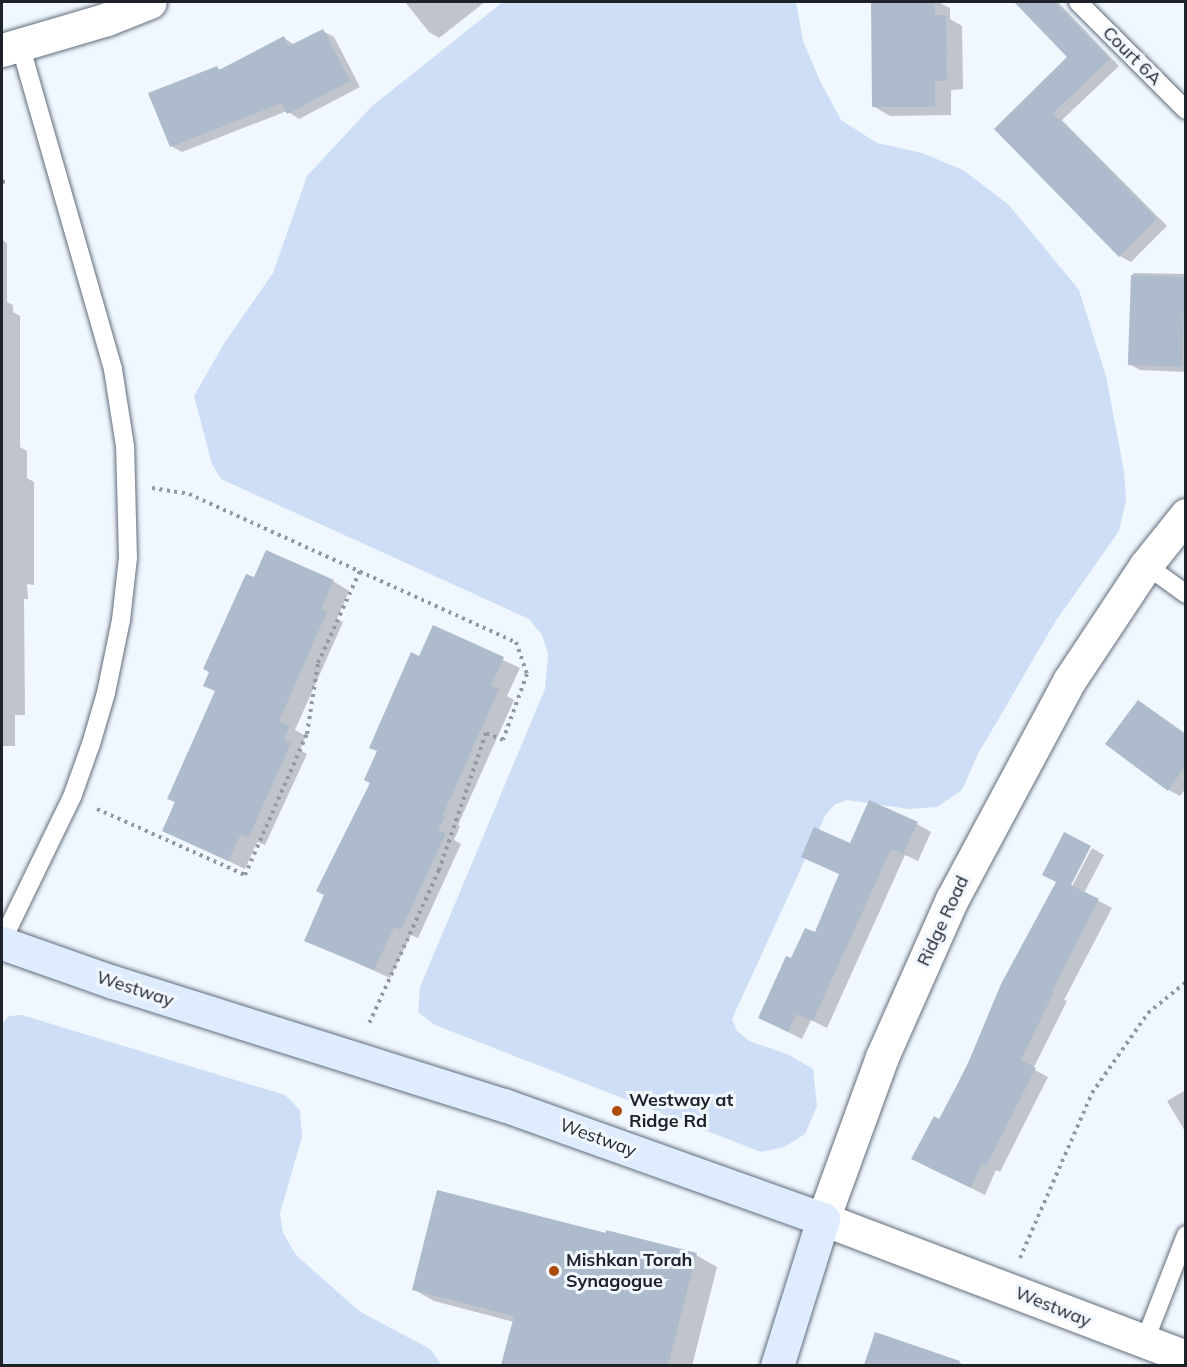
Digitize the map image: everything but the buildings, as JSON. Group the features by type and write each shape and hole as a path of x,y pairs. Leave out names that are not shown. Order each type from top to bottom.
{"street":[{"path":"11,48 150,2"},
{"name":"Ridge Road","path":"777,1365 823,1219 878,1067 952,899 1069,681 1146,565 1185,515"},
{"name":"Westway","path":"2,942 112,982 504,1105 823,1219 1185,1357"}],"lane":[{"name":"Court 6A","path":"1078,2 1185,110"},
{"path":"2,942 72,797 106,693 121,620 128,558 125,446 113,369 11,48"},
{"path":"1146,565 1185,594"},
{"path":"1144,1343 1185,1235"}],"path":[{"path":"127,484 189,495 516,642 527,674 503,740 486,734 440,870 353,1058"},
{"path":"72,797 245,875 307,734 318,663 360,572"},
{"path":"1007,1289 1092,1093 1148,1013 1185,982"}],"shaded area":[{"path":"503,2 796,2 803,41 820,81 841,120 877,143 922,153 963,170 1009,205 1079,290 1106,376 1124,471 1126,500 1119,531 1055,622 978,754 962,790 937,807 909,809 847,800 834,805 825,816 732,1019 737,1031 749,1041 787,1054 813,1069 817,1106 805,1134 784,1147 761,1152 435,1025 418,1012 420,987 545,689 548,654 542,635 529,619 221,479 212,464 194,396 225,342 273,273 307,176 372,106"},
{"path":"22,1015 285,1095 300,1110 302,1137 280,1213 283,1233 296,1255 359,1311 430,1349 442,1365 2,1365 2,1024 9,1016"}],"place":[{"name":"Westway at Ridge Rd","path":"617,1111"},
{"name":"Mishkan Torah Synagogue","path":"554,1271"}]}
